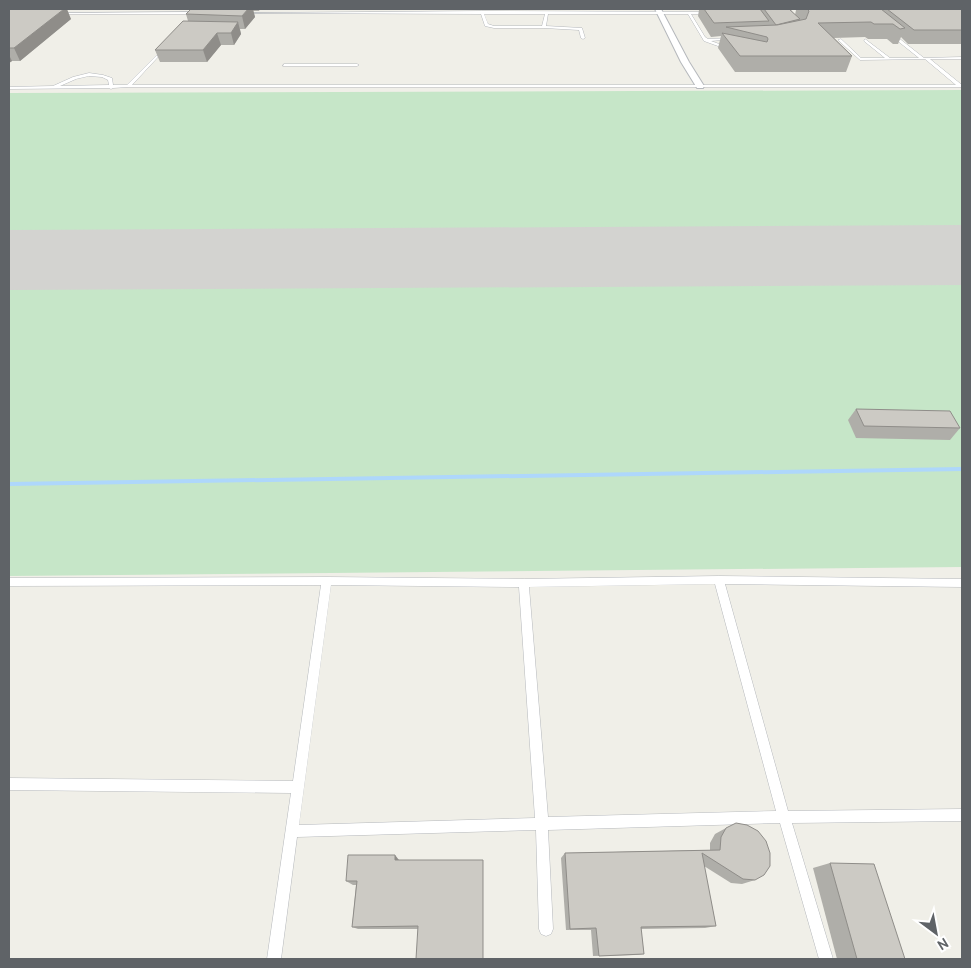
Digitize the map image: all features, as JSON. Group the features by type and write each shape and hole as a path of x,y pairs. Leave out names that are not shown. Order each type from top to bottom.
{"street":[{"path":"659,11 685,62 700,86"}],"lane":[{"path":"237,13 315,10 482,12 626,10 717,13"},
{"path":"49,14 200,11"},
{"path":"194,18 200,11"},
{"path":"482,12 486,25 494,27 581,29 584,38"},
{"path":"544,27 547,12"},
{"path":"689,13 704,40 716,46 734,50"},
{"path":"921,59 886,28 961,84"},
{"path":"704,40 733,40"},
{"path":"840,40 859,58 962,58"},
{"path":"866,40 888,58"},
{"path":"128,86 157,56"},
{"path":"961,84 937,61 962,58"},
{"path":"284,65 357,65"},
{"path":"54,88 68,79 92,74 103,74 110,78 111,88"},
{"path":"9,88 961,84"},
{"path":"719,580 784,818 826,959"},
{"path":"9,582 327,581 524,583 719,580 962,583"},
{"path":"274,959 327,581"},
{"path":"524,583 542,826 546,929"},
{"path":"9,784 298,787"},
{"path":"292,831 962,815"}],"green space":[{"path":"962,90 962,567 9,576 9,93"}],"building":[{"path":"9,9 64,9 14,48 9,48"},
{"path":"191,9 248,9 242,16 186,14"},
{"path":"704,9 760,9 769,21 714,23"},
{"path":"764,9 789,9 800,19 776,25"},
{"path":"807,9 881,9 905,28 900,29 893,24 874,24 871,22 818,23 852,56 740,56 722,33 767,42 767,37 726,27 777,25 806,19 809,11"},
{"path":"887,9 962,9 962,30 914,30"},
{"path":"183,21 238,22 231,33 217,33 203,50 155,50"},
{"path":"856,409 950,411 960,428 864,426"},
{"path":"736,823 747,825 758,831 766,841 770,853 770,866 764,875 755,880 743,879 702,853 716,926 641,927 644,954 599,956 596,928 570,929 565,853 720,850 721,837 726,828"},
{"path":"348,855 395,855 395,860 483,860 483,959 416,959 418,926 352,927 357,881 346,881"},
{"path":"830,863 874,864 905,959 857,959"}],"waterway":[{"path":"9,484 962,469"}],"runway":[{"path":"9,260 962,255"}]}
